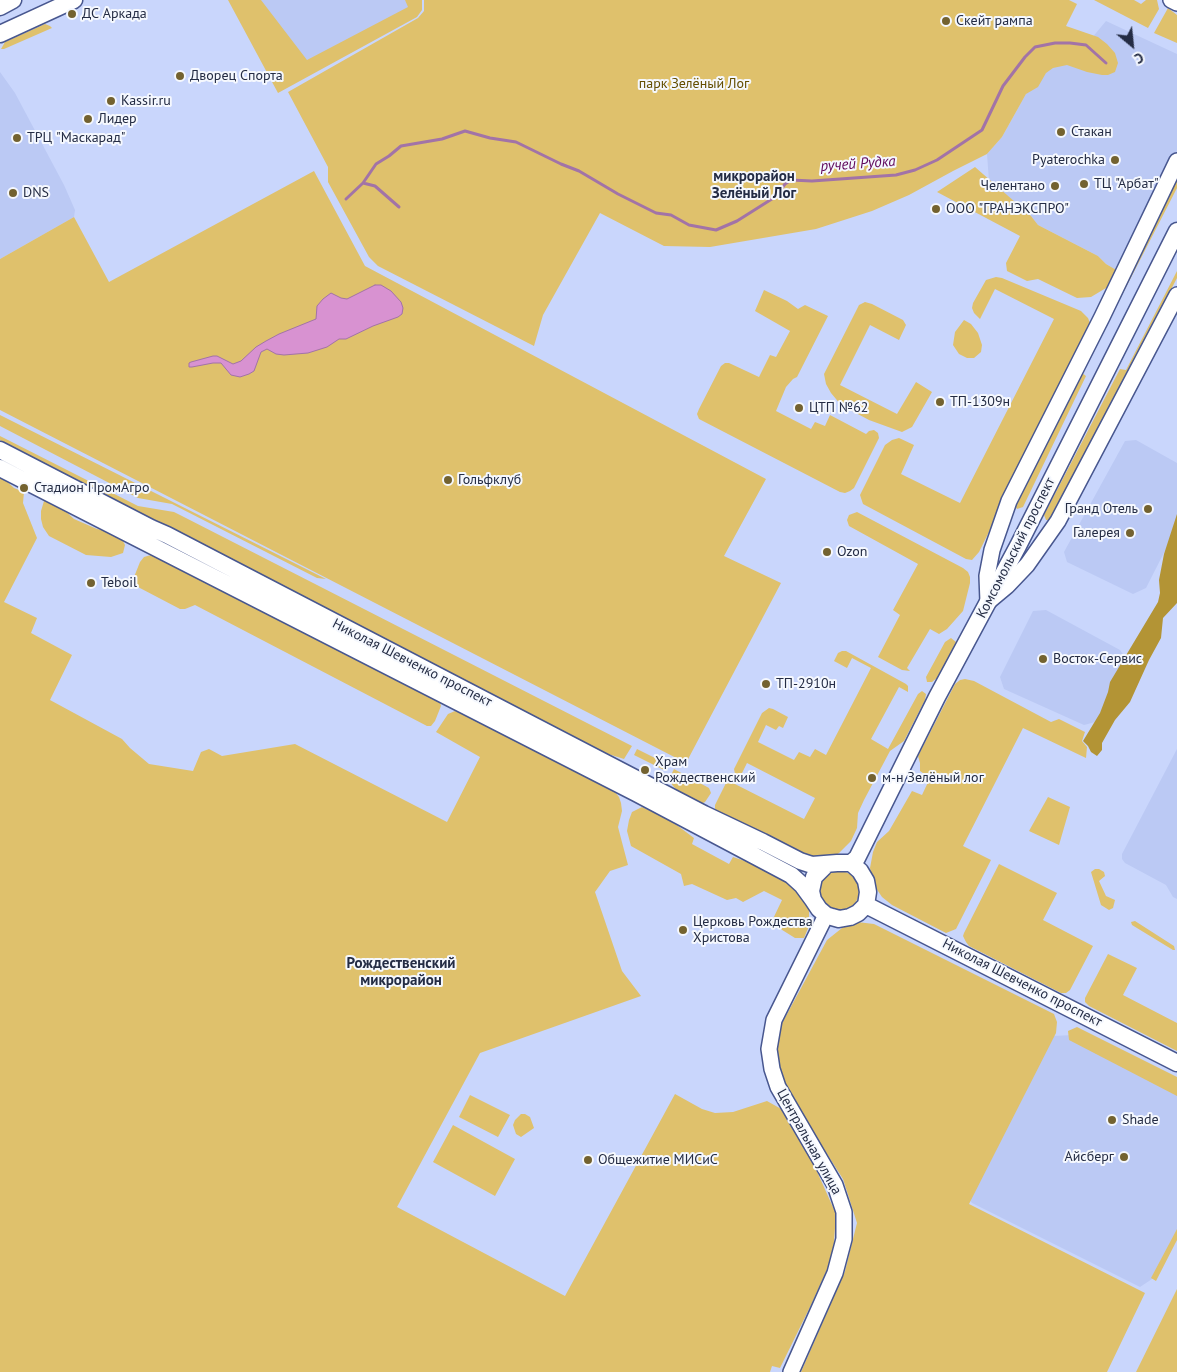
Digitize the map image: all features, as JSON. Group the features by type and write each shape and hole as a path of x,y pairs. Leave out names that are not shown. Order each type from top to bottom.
{"main road":[{"path":"0,7 14,0"},
{"path":"0,34 74,0"},
{"name":"Комсомольский проспект","path":"851,863 857,858 937,697 1036,511 1177,230"},
{"name":"Николая Шевченко проспект","path":"0,450 147,535 791,876 802,884 813,900"},
{"name":"Николая Шевченко проспект","path":"0,468 147,535 176,540 704,814 800,861 812,865 827,864"},
{"path":"836,862 851,863 866,881 868,892 866,904 858,913 850,917 839,919 826,915 819,910 813,900 811,891 814,877 827,864 836,862"},
{"name":"Николая Шевченко проспект","path":"866,904 1177,1063"}],"street":[{"path":"988,602 987,576 992,550 1009,501 1102,317 1177,161"},
{"path":"988,602 1007,586 1026,565 1058,520 1177,295"},
{"name":"Центральная улица","path":"790,1372 835,1273 844,1239 844,1212 836,1185 778,1087 772,1069 769,1049 774,1020 826,915"}],"shaded area":[{"path":"257,0 411,0 415,7 306,65"},
{"path":"1106,21 1177,54 1177,151 1118,271 1106,264 1098,256 1038,225 1031,216 989,181 987,154 1002,137 1026,94 1047,65 1076,57"},
{"path":"0,72 15,93 64,185 75,210 74,217 0,259"},
{"path":"375,285 381,285 391,291 401,302 402,314 346,339 339,339 327,347 308,353 284,355 276,354 267,349 261,352 254,371 240,377 231,375 221,363 189,367 191,362 213,356 233,364 241,361 256,347 266,341 316,319 317,306 331,293 347,299"},
{"path":"1136,440 1177,463 1177,527 1146,588 1133,594 1067,562 1064,552 1125,441"},
{"path":"1177,514 1177,603 1163,618 1161,638 1130,702 1115,720 1102,743 1102,750 1097,756 1091,752 1083,741 1100,713 1110,682 1158,602 1160,593 1159,580 1164,554"},
{"path":"1046,610 1120,650 1127,660 1099,721 1084,725 1004,689 1000,677 1033,611"},
{"path":"1177,749 1177,899 1173,897 1166,885 1125,863 1122,859 1122,854"},
{"path":"1074,1035 1177,1088 1177,1234 1155,1277 1140,1287 972,1203 967,1197 1052,1036"}],"green space":[{"path":"228,0 261,0 307,60 408,7 405,0 422,0 422,10 417,17 278,93"},
{"name":"парк Зелёный Лог","path":"424,0 1069,0 1077,4 1066,26 1098,37 1115,53 1118,63 1115,72 1108,75 1087,72 1067,65 1053,68 1046,73 1038,87 1026,94 1002,137 987,154 909,195 872,211 816,229 710,247 664,246 600,213 543,315 534,346 378,266 369,257 328,182 328,167 288,92 418,18 424,11"},
{"path":"1094,0 1134,0 1141,4 1146,0 1157,0 1159,9 1148,28"},
{"path":"1168,8 1177,15 1177,43 1154,33"},
{"path":"45,24 52,28 1,49 5,42"},
{"path":"975,167 1031,216 1038,225 1098,256 1106,264 1118,271 1111,285 1091,297 1077,298 1038,279 1027,281 1007,271 1006,263 1020,236 937,192"},
{"path":"314,171 365,266 766,479 724,556 781,583 686,763 0,410 0,259 74,217 109,282"},
{"path":"1177,180 1177,188 1082,373 1086,376 1023,507 1017,509 1015,506"},
{"path":"1177,271 1177,278 1052,518 1046,520 1044,515 1120,369 1126,370"},
{"path":"996,277 1081,311 1090,323 1089,330 979,552 972,560 966,559 863,504 860,495 885,445 899,438 914,445 901,474 960,503 1054,319 995,289 980,319 974,313 973,303 986,280"},
{"path":"764,290 787,301 798,309 805,305 828,316 797,377 786,387 776,411 811,429 815,422 825,426 830,415 866,434 874,430 878,433 879,438 854,488 850,491 840,492 699,419 697,414 699,409 721,366 729,363 759,377 770,355 776,357 790,331 755,311"},
{"path":"865,302 903,320 906,325 899,340 870,325 840,385 897,414 916,382 932,392 912,427 902,432 869,420 841,405 826,384 824,374 859,305"},
{"path":"964,320 971,324 978,333 982,345 981,352 974,358 967,358 959,354 953,345 955,332"},
{"path":"0,415 326,579 317,578 172,504 138,498 0,426"},
{"path":"0,436 138,506 174,512 632,746 624,759 605,753 558,730 6,445 0,440"},
{"path":"0,475 14,488 24,492 23,503 37,538 4,602 37,618 31,633 72,655 50,700 122,739 149,764 193,771 201,752 209,749 222,756 295,744 447,822 480,757 436,732 448,714 455,711 614,791 621,803 622,811 618,827 628,865 610,871 595,892 622,971 641,996 480,1053 397,1207 565,1296 675,1094 702,1109 715,1113 733,1112 767,1101 783,1110 815,1167 836,1214 833,1256 780,1368 772,1366 770,1372 0,1372"},
{"path":"44,501 59,505 74,519 97,529 113,532 121,537 125,545 123,553 111,557 86,555 49,536 43,527 41,519"},
{"path":"857,512 963,568 970,577 963,611 947,629 939,634 930,629 907,668 910,671 902,670 878,657 900,615 893,610 918,564 849,526 847,520 849,515"},
{"path":"157,556 434,697 440,702 441,706 435,721 431,726 427,726 195,605 180,609 138,587 134,577 140,562 144,557"},
{"path":"951,638 956,642 938,677 932,682 927,682 926,677 945,642"},
{"path":"846,651 908,686 908,692 899,687 871,739 888,749 918,694 922,691 926,694 925,700 904,741 890,751 864,800 858,813 857,828 851,841 832,858 815,859 796,853 715,810 715,805 726,783 729,781 804,819 815,798 747,763 740,777 735,774 734,769 762,713 769,708 788,717 783,728 779,726 776,730 766,725 758,742 794,760 799,752 810,757 815,749 826,755 871,668 852,658 847,668 834,661 838,653"},
{"path":"965,679 974,681 1051,722 1059,719 1085,732 1082,741 1087,747 1086,758 1023,728 963,846 991,860 956,929 946,933 892,905 882,897 876,888 870,868 877,842 889,831 912,791 922,795 930,778 920,771 918,756 955,684"},
{"path":"637,749 667,764 664,770 634,755"},
{"path":"674,769 709,788 711,793 705,802 701,804 681,794 674,787 670,782 670,777"},
{"path":"1048,797 1070,807 1059,845 1029,831"},
{"path":"642,807 670,820 694,838 692,844 729,864 733,857 757,865 791,883 809,905 809,926 804,938 795,938 771,923 782,900 764,891 743,902 736,898 727,900 692,884 684,886 681,874 631,846 627,831 629,820 632,812"},
{"path":"999,864 1057,893 1043,920 1093,946 1070,990 1066,993 1061,993 969,946 966,942 963,936 964,933"},
{"path":"1095,869 1104,872 1105,876 1099,881 1106,896 1115,900 1113,908 1109,910 1101,905 1091,872"},
{"path":"839,871 853,877 859,891 853,905 839,911 825,905 819,891 825,877"},
{"path":"1135,921 1174,946 1175,950 1132,925 1131,922"},
{"path":"857,922 874,924 1054,1014 1057,1022 1056,1033 969,1204 1145,1293 1107,1372 801,1372 845,1271 857,1223 843,1179 783,1085 776,1060 780,1027 827,940 842,928"},
{"path":"1108,954 1137,968 1123,995 1177,1023 1177,1051 1089,1006 1085,1002 1085,998"},
{"path":"1077,1027 1177,1077 1177,1096 1069,1040 1068,1031"},
{"path":"470,1095 510,1115 498,1137 459,1117"},
{"path":"521,1114 530,1117 534,1128 521,1137 516,1134 513,1125"},
{"path":"453,1125 515,1159 495,1196 433,1162"},
{"path":"1177,1229 1177,1240 1156,1281 1151,1278"},
{"path":"1177,1289 1177,1372 1136,1372"}],"waterway":[{"name":"ручей Рудка","path":"346,199 363,183 376,164 401,146 442,139 465,131 490,138 516,142 579,171 618,194 656,213 671,215 689,225 716,230 737,221 775,197 785,184 791,180 812,181 896,175 915,170 937,160 982,130 1003,86 1035,47 1055,43 1086,45 1106,63"},
{"name":"ручей Рудка","path":"363,183 375,186 399,207"}],"place":[{"name":"ДС Аркада","path":"72,14"},
{"name":"Скейт рампа","path":"946,21"},
{"name":"Дворец Спорта","path":"180,76"},
{"name":"Kassir.ru","path":"111,101"},
{"name":"Лидер","path":"88,119"},
{"name":"Стакан","path":"1061,132"},
{"name":"ТРЦ \"Маскарад\"","path":"17,138"},
{"name":"Pyaterochka","path":"1115,160"},
{"name":"ТЦ \"Арбат\"","path":"1084,184"},
{"name":"Челентано","path":"1055,186"},
{"name":"DNS","path":"13,193"},
{"name":"ООО \"ГРАНЭКСПРО\"","path":"936,209"},
{"name":"ТП-1309н","path":"940,402"},
{"name":"ЦТП №62","path":"799,408"},
{"name":"Гольфклуб","path":"448,480"},
{"name":"Стадион ПромАгро","path":"24,488"},
{"name":"Гранд Отель","path":"1148,509"},
{"name":"Галерея","path":"1130,533"},
{"name":"Ozon","path":"827,552"},
{"name":"Teboil","path":"91,583"},
{"name":"Восток-Сервис","path":"1043,659"},
{"name":"ТП-2910н","path":"766,684"},
{"name":"Храм Рождественский","path":"645,770"},
{"name":"м-н Зелёный лог","path":"872,778"},
{"name":"Церковь Рождества Христова","path":"683,930"},
{"name":"Shade","path":"1112,1120"},
{"name":"Айсберг","path":"1124,1157"},
{"name":"Общежитие МИСиС","path":"588,1160"}],"district":[{"name":"микрорайон Зелёный Лог","path":"754,186"},
{"name":"Рождественский микрорайон","path":"401,972"}]}
